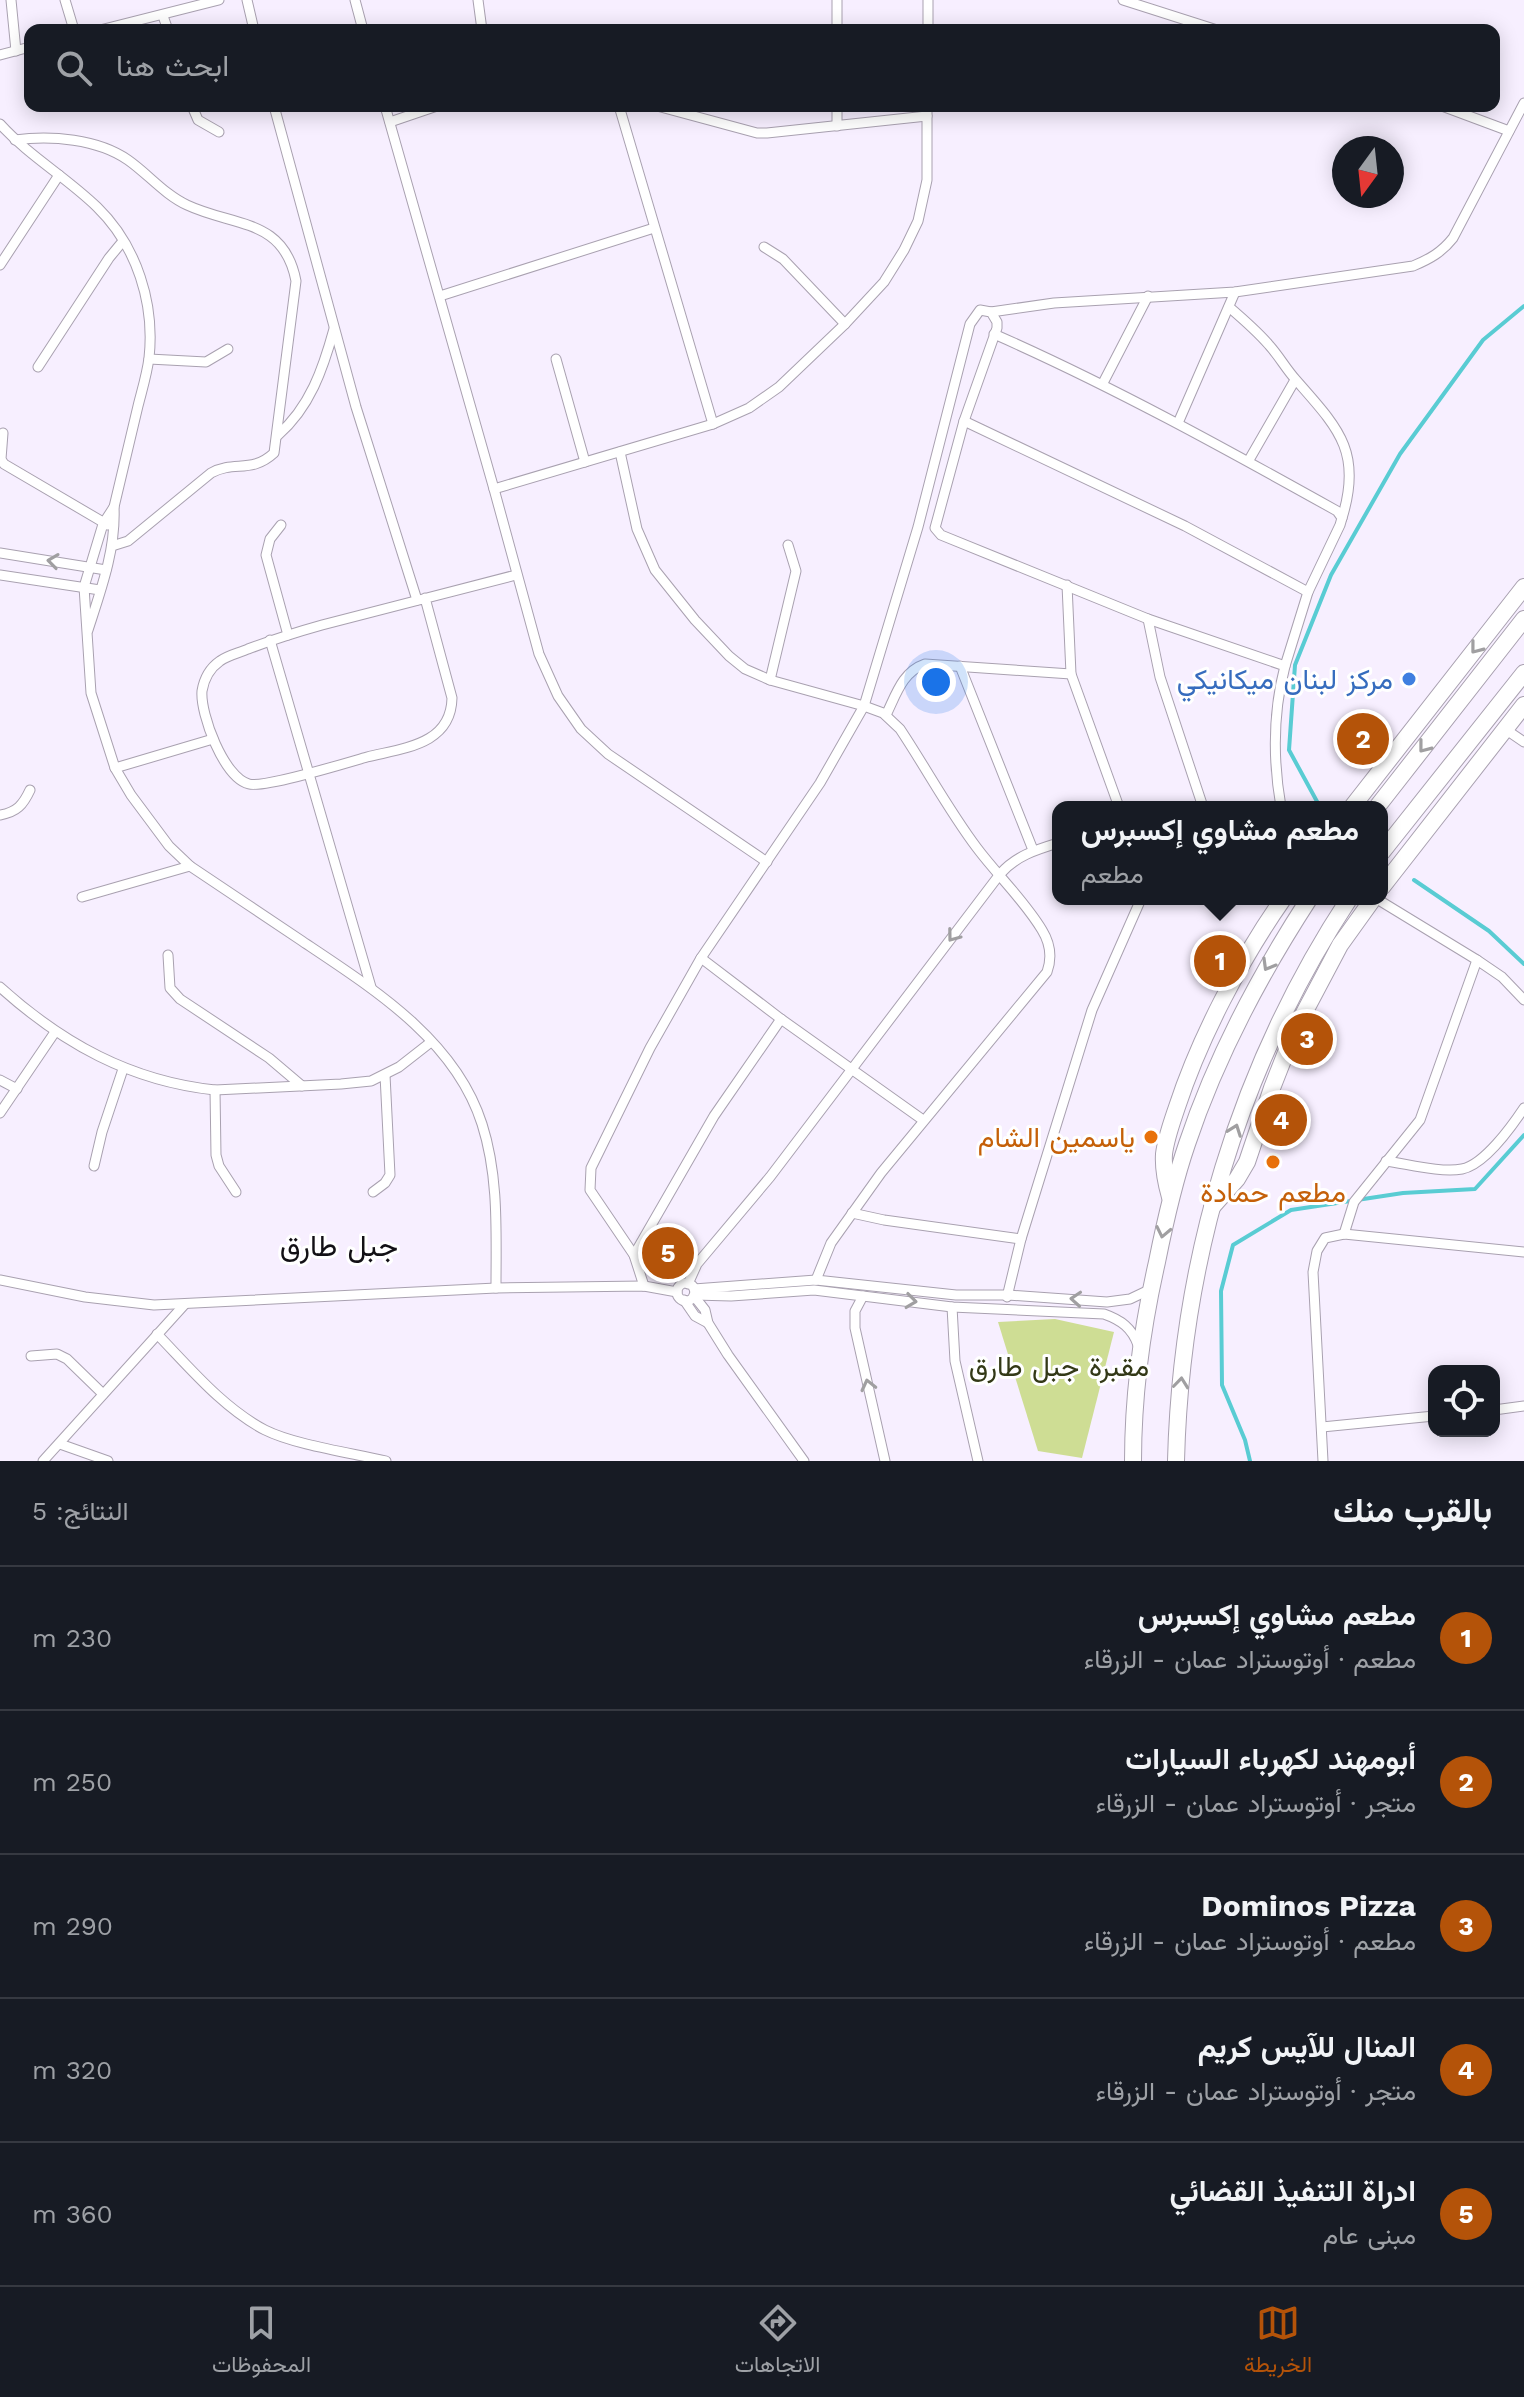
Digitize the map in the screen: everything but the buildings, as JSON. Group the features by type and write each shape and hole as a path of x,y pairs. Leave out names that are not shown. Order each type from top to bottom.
{"highway":[{"path":"1357,801 1524,587"},
{"path":"1382,801 1524,619"},
{"path":"1388,844 1524,673"},
{"path":"1388,879 1524,705"},
{"path":"1170,1200 1164,1170 1167,1140 1196,1056 1214,1016 1279,905"},
{"path":"1133,1461 1140,1349 1170,1200 1201,1106 1236,1026 1263,974 1305,905"},
{"path":"1176,1461 1193,1292 1210,1209 1225,1156 1268,1042 1294,989 1345,905"},
{"path":"1210,1209 1231,1187 1247,1162 1286,1051 1333,958 1371,905"},
{"path":"1214,1016 1236,1026"},
{"path":"1268,1042 1286,1051"}],"street":[{"path":"11,0 16,51"},
{"path":"65,0 72,24"},
{"path":"127,24 219,0"},
{"path":"247,0 253,24"},
{"path":"355,0 361,24"},
{"path":"478,0 481,24"},
{"path":"837,0 837,24"},
{"path":"928,0 928,24"},
{"path":"1123,0 1151,4 1202,24"},
{"path":"163,16 166,24"},
{"path":"0,55 24,49"},
{"path":"644,1286 634,1255 590,1190 591,1168 650,1048 701,958 820,783 864,706 918,527 970,324 980,310 991,312 1054,303 1235,292 1413,266 1444,250 1453,238 1524,103"},
{"path":"195,112 198,120 219,132"},
{"path":"276,112 356,407 421,599 452,698 451,714 443,729 415,744 310,773 256,785 246,783 228,768 213,739 202,698 206,677 221,659 270,640 421,599 516,575"},
{"path":"387,112 546,673 581,729 625,767 767,862"},
{"path":"390,122 419,112"},
{"path":"621,112 713,424"},
{"path":"679,112 757,133 837,126 921,112"},
{"path":"837,112 837,126"},
{"path":"494,489 713,424 749,408 779,387 884,282 904,250 918,221 927,180 927,112"},
{"path":"1458,112 1509,131"},
{"path":"0,124 100,210 123,241 138,269 146,296 149,359 114,507 112,546 86,637"},
{"path":"15,140 49,137 108,150 128,160 185,205 270,234 280,244 294,270 296,281 274,453 249,467 228,466 211,473 128,541 112,546"},
{"path":"0,265 59,175"},
{"path":"440,296 654,228"},
{"path":"38,367 123,241"},
{"path":"764,247 783,259 845,324"},
{"path":"1178,423 1235,292"},
{"path":"1103,383 1148,296"},
{"path":"1229,307 1271,347 1295,380 1330,418 1344,443 1348,461 1347,502 1308,592 1285,666 1275,751 1280,801"},
{"path":"991,312 997,322 994,334 964,421 935,528 941,535 1148,619 1285,666"},
{"path":"278,435 290,425 316,385 334,329"},
{"path":"994,334 1103,383 1249,460 1337,511 1342,518"},
{"path":"149,359 206,362 228,349"},
{"path":"556,359 585,462"},
{"path":"1249,460 1295,380"},
{"path":"964,421 1185,526 1308,592"},
{"path":"3,433 1,459 4,464 103,524 115,527"},
{"path":"620,452 637,529 655,570 695,620 745,669 770,680 886,715 900,729 976,847 1042,930 1049,949 1047,972 923,1120 852,1213 831,1243 816,1280"},
{"path":"114,507 103,524 84,587 91,693 115,768 150,822 190,866 371,987 445,1057 476,1109 487,1143 495,1194 496,1288"},
{"path":"281,525 270,539 266,555 288,635"},
{"path":"770,680 796,571 788,545"},
{"path":"0,553 106,570"},
{"path":"0,575 100,590"},
{"path":"1067,585 1071,674 1117,801"},
{"path":"1148,619 1160,677 1201,801"},
{"path":"270,640 371,987"},
{"path":"886,715 902,682 914,668 925,664 1071,674"},
{"path":"960,666 1033,850"},
{"path":"1505,729 1524,742"},
{"path":"115,768 213,739"},
{"path":"0,815 17,810 30,790"},
{"path":"0,1280 112,1301 154,1305 496,1288 644,1286 690,1300 697,1264 770,1177 1000,874 1010,863 1033,850 1052,845"},
{"path":"82,897 190,866"},
{"path":"1004,1308 1021,1239 1092,1010 1138,905"},
{"path":"1385,905 1502,977 1524,1000"},
{"path":"168,955 170,988 180,999 258,1050 302,1086"},
{"path":"701,958 923,1120"},
{"path":"1344,1234 1354,1202 1423,1113 1477,960"},
{"path":"0,987 55,1032 123,1069 169,1082 215,1090 371,1081 385,1075 431,1042"},
{"path":"634,1255 714,1116 781,1019"},
{"path":"0,1113 55,1032"},
{"path":"94,1166 123,1069"},
{"path":"373,1192 390,1175 385,1075"},
{"path":"0,1080 17,1089"},
{"path":"215,1090 216,1155 219,1166 236,1192"},
{"path":"1386,1161 1449,1170 1467,1168 1509,1131 1524,1108"},
{"path":"852,1213 1021,1239"},
{"path":"1323,1461 1313,1272 1317,1251 1325,1238 1344,1234 1524,1252"},
{"path":"692,1291 816,1280 956,1295 1119,1301 1151,1289"},
{"path":"708,1323 695,1316 680,1296 680,1285 692,1291 731,1296 814,1290 952,1307 1104,1314 1117,1318 1127,1326 1140,1349"},
{"path":"692,1291 705,1310 708,1323 804,1461"},
{"path":"863,1296 855,1311 855,1328 885,1461"},
{"path":"43,1461 185,1304"},
{"path":"952,1307 955,1361 978,1461"},
{"path":"157,1334 232,1407 266,1430 386,1461"},
{"path":"31,1356 57,1354 67,1359 103,1394"},
{"path":"1500,1409 1524,1406"},
{"path":"1322,1427 1428,1417"},
{"path":"60,1444 108,1461"}],"green space":[{"name":"مقبرة جبل طارق","path":"1055,1319 1114,1332 1082,1458 1038,1451 998,1322"}],"waterway":[{"path":"1317,801 1289,750 1295,665 1331,575 1400,454 1483,340 1524,306"},
{"path":"1414,880 1489,931 1524,964"},
{"path":"1250,1461 1245,1440 1222,1385 1221,1291 1233,1245 1291,1210 1403,1193 1475,1189 1524,1135"}],"place":[{"name":"مركز لبنان ميكانيكي","path":"1409,679"},
{"name":"أبومهند لكهرباء السيارات","path":"1363,739"},
{"name":"مطعم مشاوي إكسبرس","path":"1220,961"},
{"name":"Dominos Pizza","path":"1307,1039"},
{"name":"المنال للآيس كريم","path":"1281,1120"},
{"name":"ياسمين الشام","path":"1151,1137"},
{"name":"مطعم حمادة","path":"1273,1162"},
{"name":"ادراة التنفيذ القضائي","path":"668,1253"}],"district":[{"name":"جبل طارق","path":"339,1246"}]}
